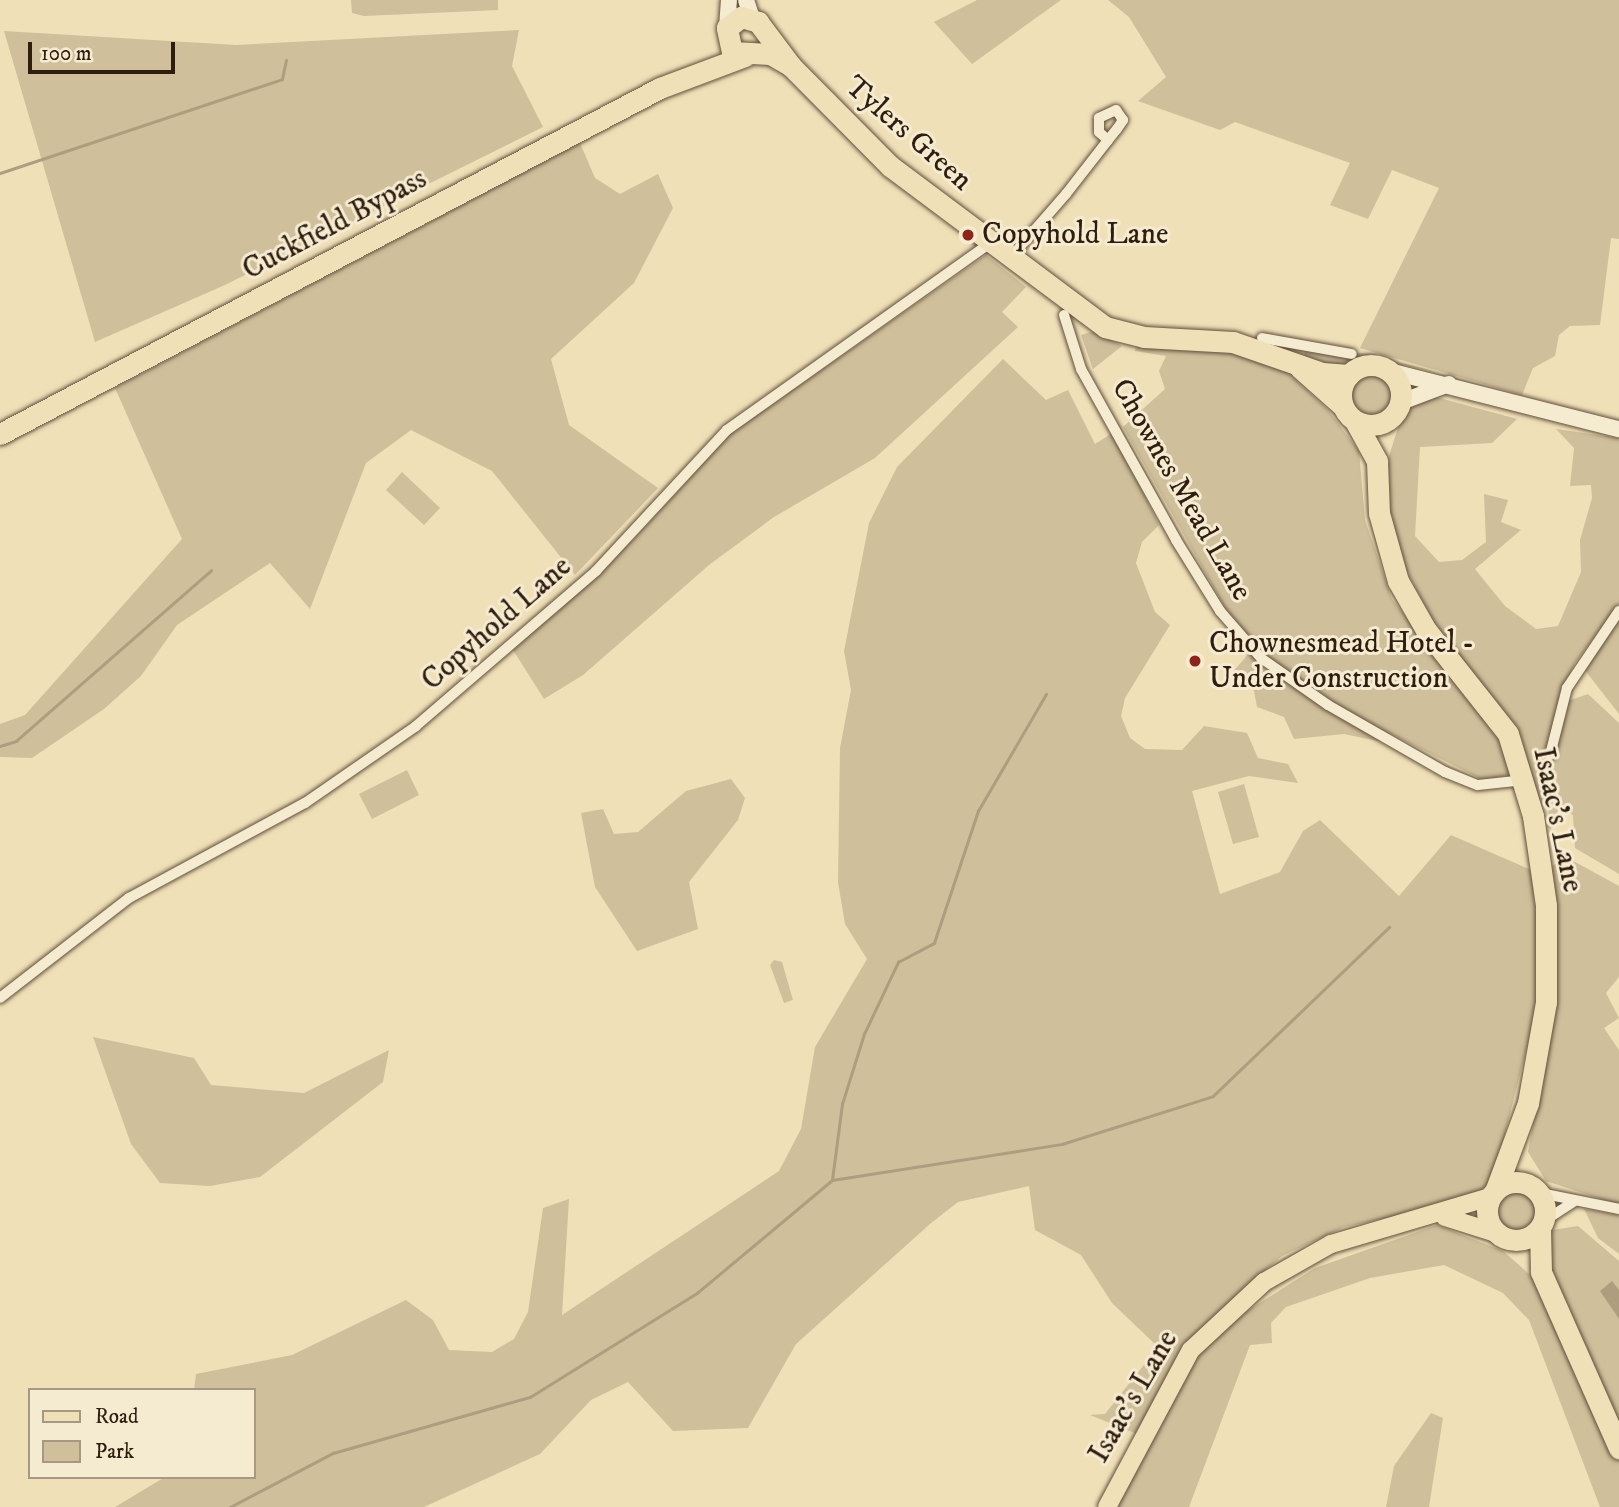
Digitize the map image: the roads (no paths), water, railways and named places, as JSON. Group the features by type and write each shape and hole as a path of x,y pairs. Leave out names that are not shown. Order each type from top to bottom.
{"highway":[{"path":"753,15 764,40 748,55 732,52 726,31 741,17 753,15"},
{"name":"Tylers Green","path":"753,15 790,66 890,166 1105,327 1144,337 1233,342 1350,365"},
{"name":"Cuckfield Bypass","path":"697,70 726,31"},
{"name":"Tylers Green","path":"748,55 770,54 790,66"},
{"name":"Cuckfield Bypass","path":"0,434 697,70 748,55"},
{"name":"Tylers Green","path":"1298,353 1349,413"},
{"path":"1350,365 1389,371 1399,385 1397,408 1372,425 1349,413 1350,365"},
{"name":"Isaac's Lane","path":"1397,408 1377,461 1379,513 1398,581 1426,630 1500,723 1525,780 1546,905 1546,1002 1516,1144 1493,1193"},
{"name":"Isaac's Lane","path":"1349,413 1377,461"},
{"path":"1516,1144 1536,1190 1542,1226 1541,1272"},
{"path":"1536,1190 1514,1182 1493,1193 1487,1216 1504,1237 1541,1272 1619,1448"},
{"path":"1504,1237 1542,1226"}],"main road":[{"path":"726,31 729,0"},
{"path":"1389,371 1619,429"},
{"path":"1397,408 1449,384"},
{"name":"Isaac's Lane","path":"1107,1507 1155,1409 1212,1326 1264,1282 1331,1244 1442,1216 1493,1193"},
{"path":"1442,1216 1504,1237"}],"street":[{"path":"1011,257 1108,140"},
{"name":"Copyhold Lane","path":"0,998 129,898 305,803 395,742 596,571 727,430 992,242"},
{"name":"Chownes Mead Lane","path":"1064,315 1075,331 1081,369 1176,540 1220,611 1261,658 1328,705 1445,772 1478,785 1525,780"},
{"name":"Tylers Green","path":"1262,338 1298,353"},
{"path":"1550,755 1567,688 1619,611"},
{"path":"1536,1190 1619,1209"},
{"path":"1542,1226 1575,1201"}],"waterway":[{"path":"0,173 282,79 286,60"},
{"path":"0,746 16,741 211,570"},
{"path":"832,1180 842,1104 864,1034 898,962 934,943 978,811 1046,694"},
{"path":"230,1507 333,1453 530,1397 697,1293 832,1180 1062,1144 1213,1096 1389,927"}],"place":[{"name":"Copyhold Lane","path":"968,235"},
{"name":"Chownesmead Hotel - Under Construction","path":"1195,661"}]}
